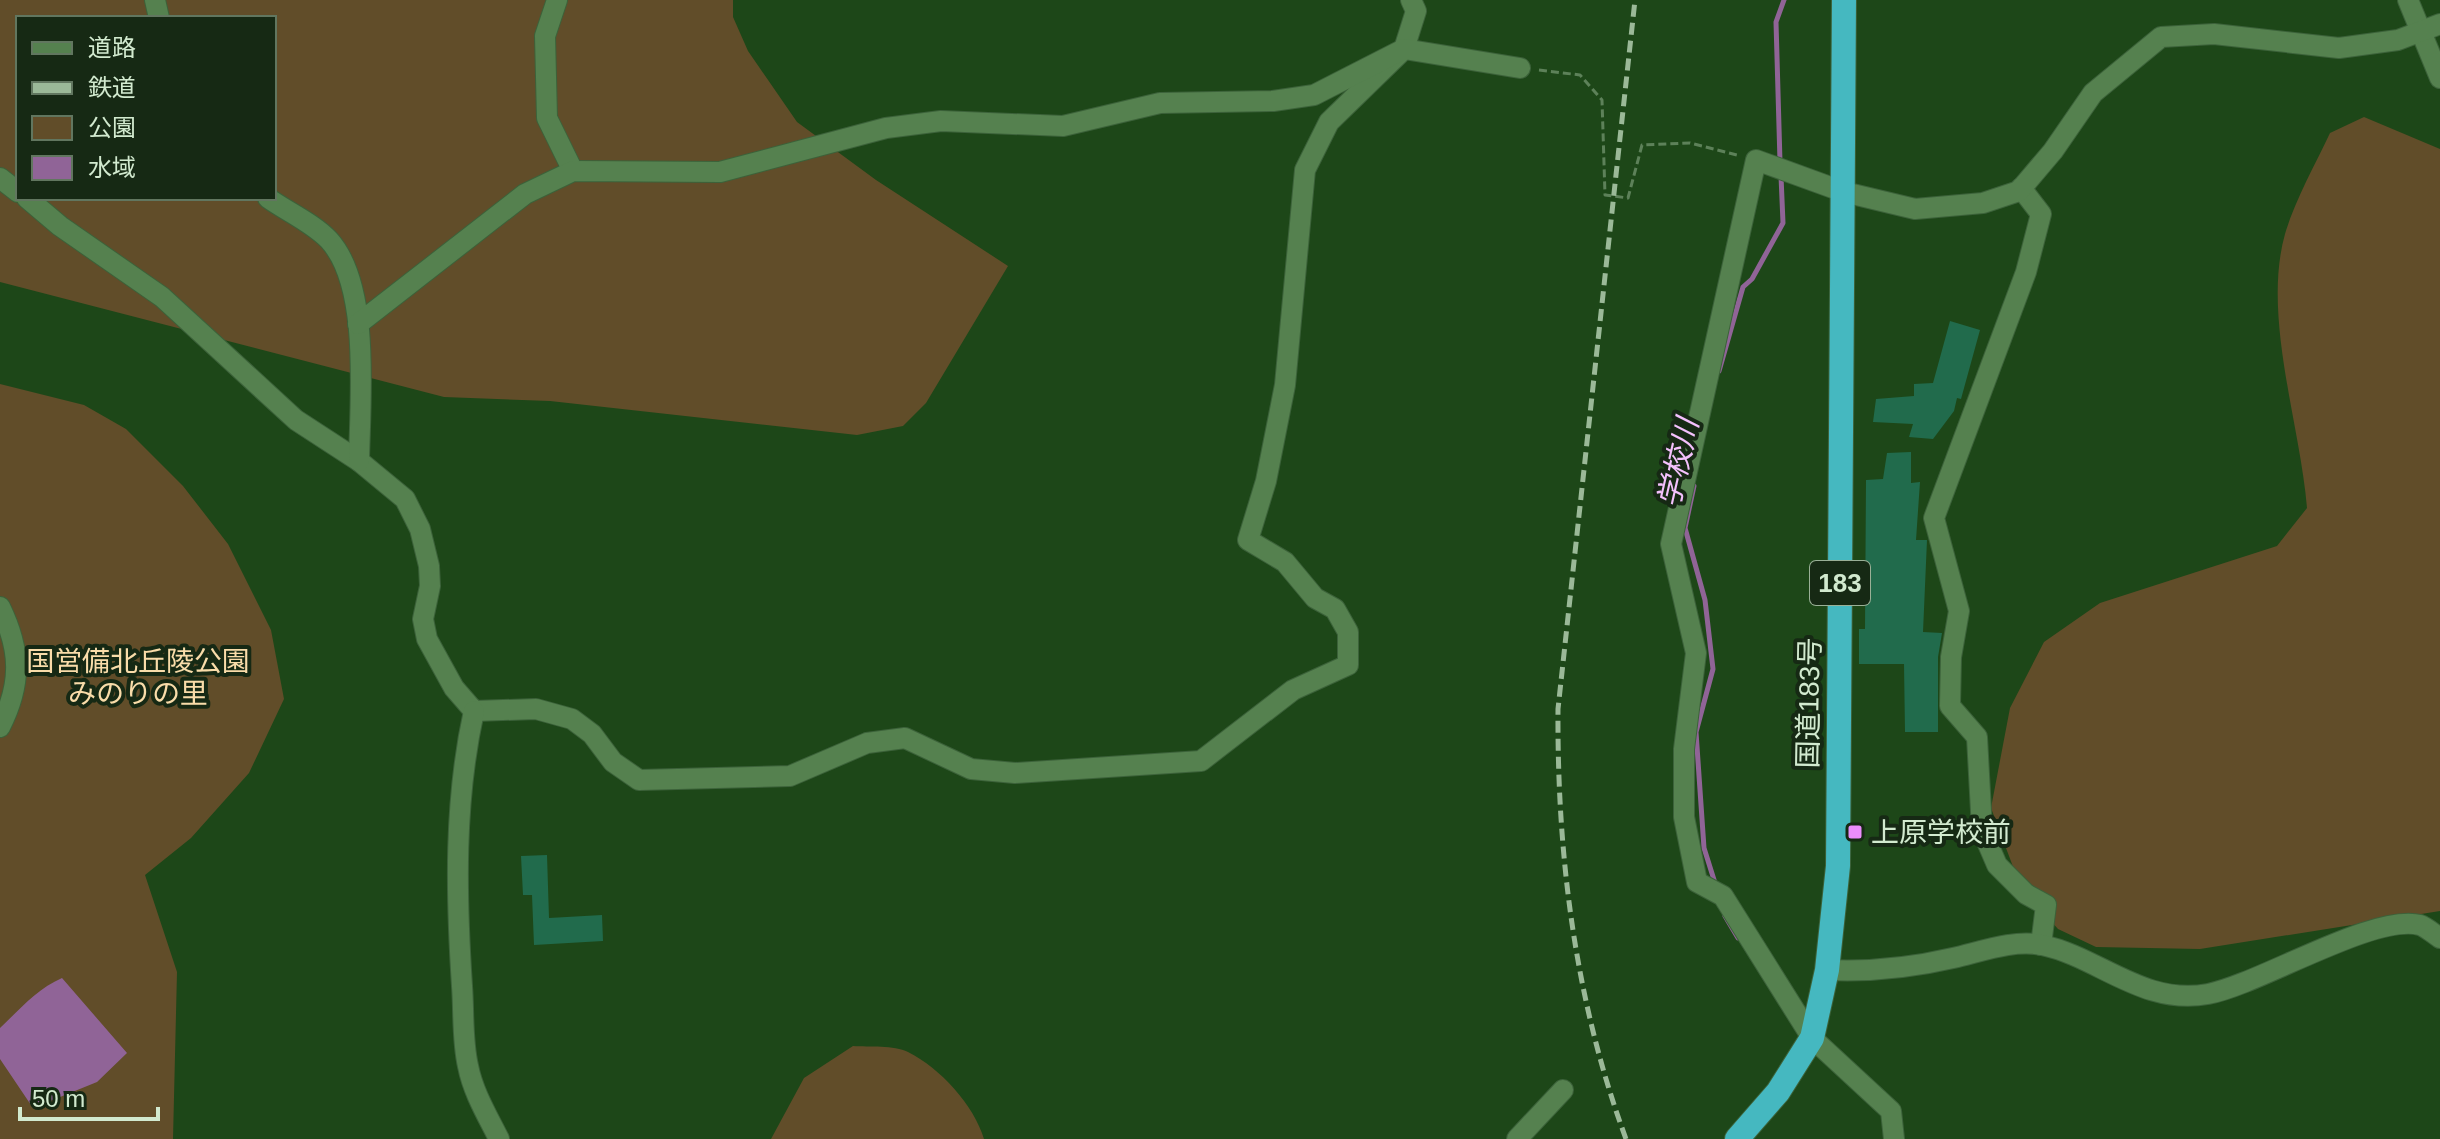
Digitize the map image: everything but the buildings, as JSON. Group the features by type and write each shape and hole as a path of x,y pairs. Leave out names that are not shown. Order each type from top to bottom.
{"highway":[{"name":"国道183号","path":"1737,1139 1778,1092 1812,1038 1827,970 1838,866 1844,0"}],"street":[{"path":"557,0 545,36 547,118 573,171"},
{"path":"474,711 536,709 572,719 592,734 613,762 639,780 790,776 867,743 905,738 971,769 1015,773 1201,761 1293,690 1348,665 1348,632 1335,609 1315,598 1285,562 1248,540 1266,481 1285,385 1305,170 1329,122 1404,49 1416,11 1411,0"},
{"path":"2408,0 2430,27 2440,78"},
{"path":"1894,1139 1891,1111 1812,1038 1723,896 1697,882 1684,817 1684,749 1696,653 1671,544 1756,160 1844,192 1915,209 1983,203 2021,188 2053,151 2093,93 2161,37 2214,34 2339,48 2398,40 2430,27"},
{"path":"358,324 525,194 573,171 720,172 752,166 825,142 900,126 941,121 1063,126 1160,103 1287,99 1314,95 1404,49 1520,68"},
{"path":"0,178 16,190"},
{"path":"2021,188 2041,214 2026,272 1934,518 1959,611 1951,657 1950,706 1977,737 1982,830 1997,865 2026,894 2046,905 2041,945"},
{"path":"30,200 82,242 162,297 296,420 389,484 413,512 429,566 430,586 423,619 427,639 446,676 474,711"},
{"path":"271,200 328,239 345,266 362,348 359,461"},
{"path":"0,607 14,636 18,670 0,727"},
{"path":"474,711 463,762 458,857 460,949 467,1064 477,1095 499,1139"},
{"path":"1827,970 1877,972 1991,948 2041,945 2133,983 2177,997 2210,993 2365,933 2397,925 2420,925 2440,938"},
{"path":"1517,1139 1563,1090"}],"path":[{"path":"1520,68 1580,75 1602,100 1605,195 1628,198 1642,145 1690,143 1756,160"}],"green space":[{"path":"0,0 733,0 733,17 748,51 797,122 876,180 1008,266 926,403 903,426 857,435 550,401 444,397 0,282"},
{"path":"2364,117 2440,149 2440,911 2200,949 2096,947 2058,929 2021,888 1991,808 2010,708 2044,642 2100,603 2277,546 2307,508 2280,334 2279,266 2289,221 2330,133"},
{"name":"国営備北丘陵公園 みのりの里","path":"0,384 84,405 126,429 183,486 228,544 271,630 284,699 249,773 191,838 145,875 177,972 173,1139 0,1139"},
{"path":"853,1046 896,1048 920,1059 964,1101 984,1139 771,1139 804,1078"}],"water":[{"path":"62,978 127,1053 97,1082 33,1108 0,1059 0,1028 37,994"}],"waterway":[{"name":"学校川","path":"1780,162 1776,22 1784,0"},
{"name":"学校川","path":"1719,371 1743,287 1752,279 1783,223 1781,176"},
{"name":"学校川","path":"1694,486 1685,528 1705,600 1713,669 1696,732 1704,848 1715,883"},
{"name":"学校川","path":"1725,916 1738,938"}],"railway":[{"path":"1626,1139 1594,1034 1572,927 1561,818 1558,709 1635,0"}],"place":[{"name":"上原学校前","path":"1855,832"}]}
